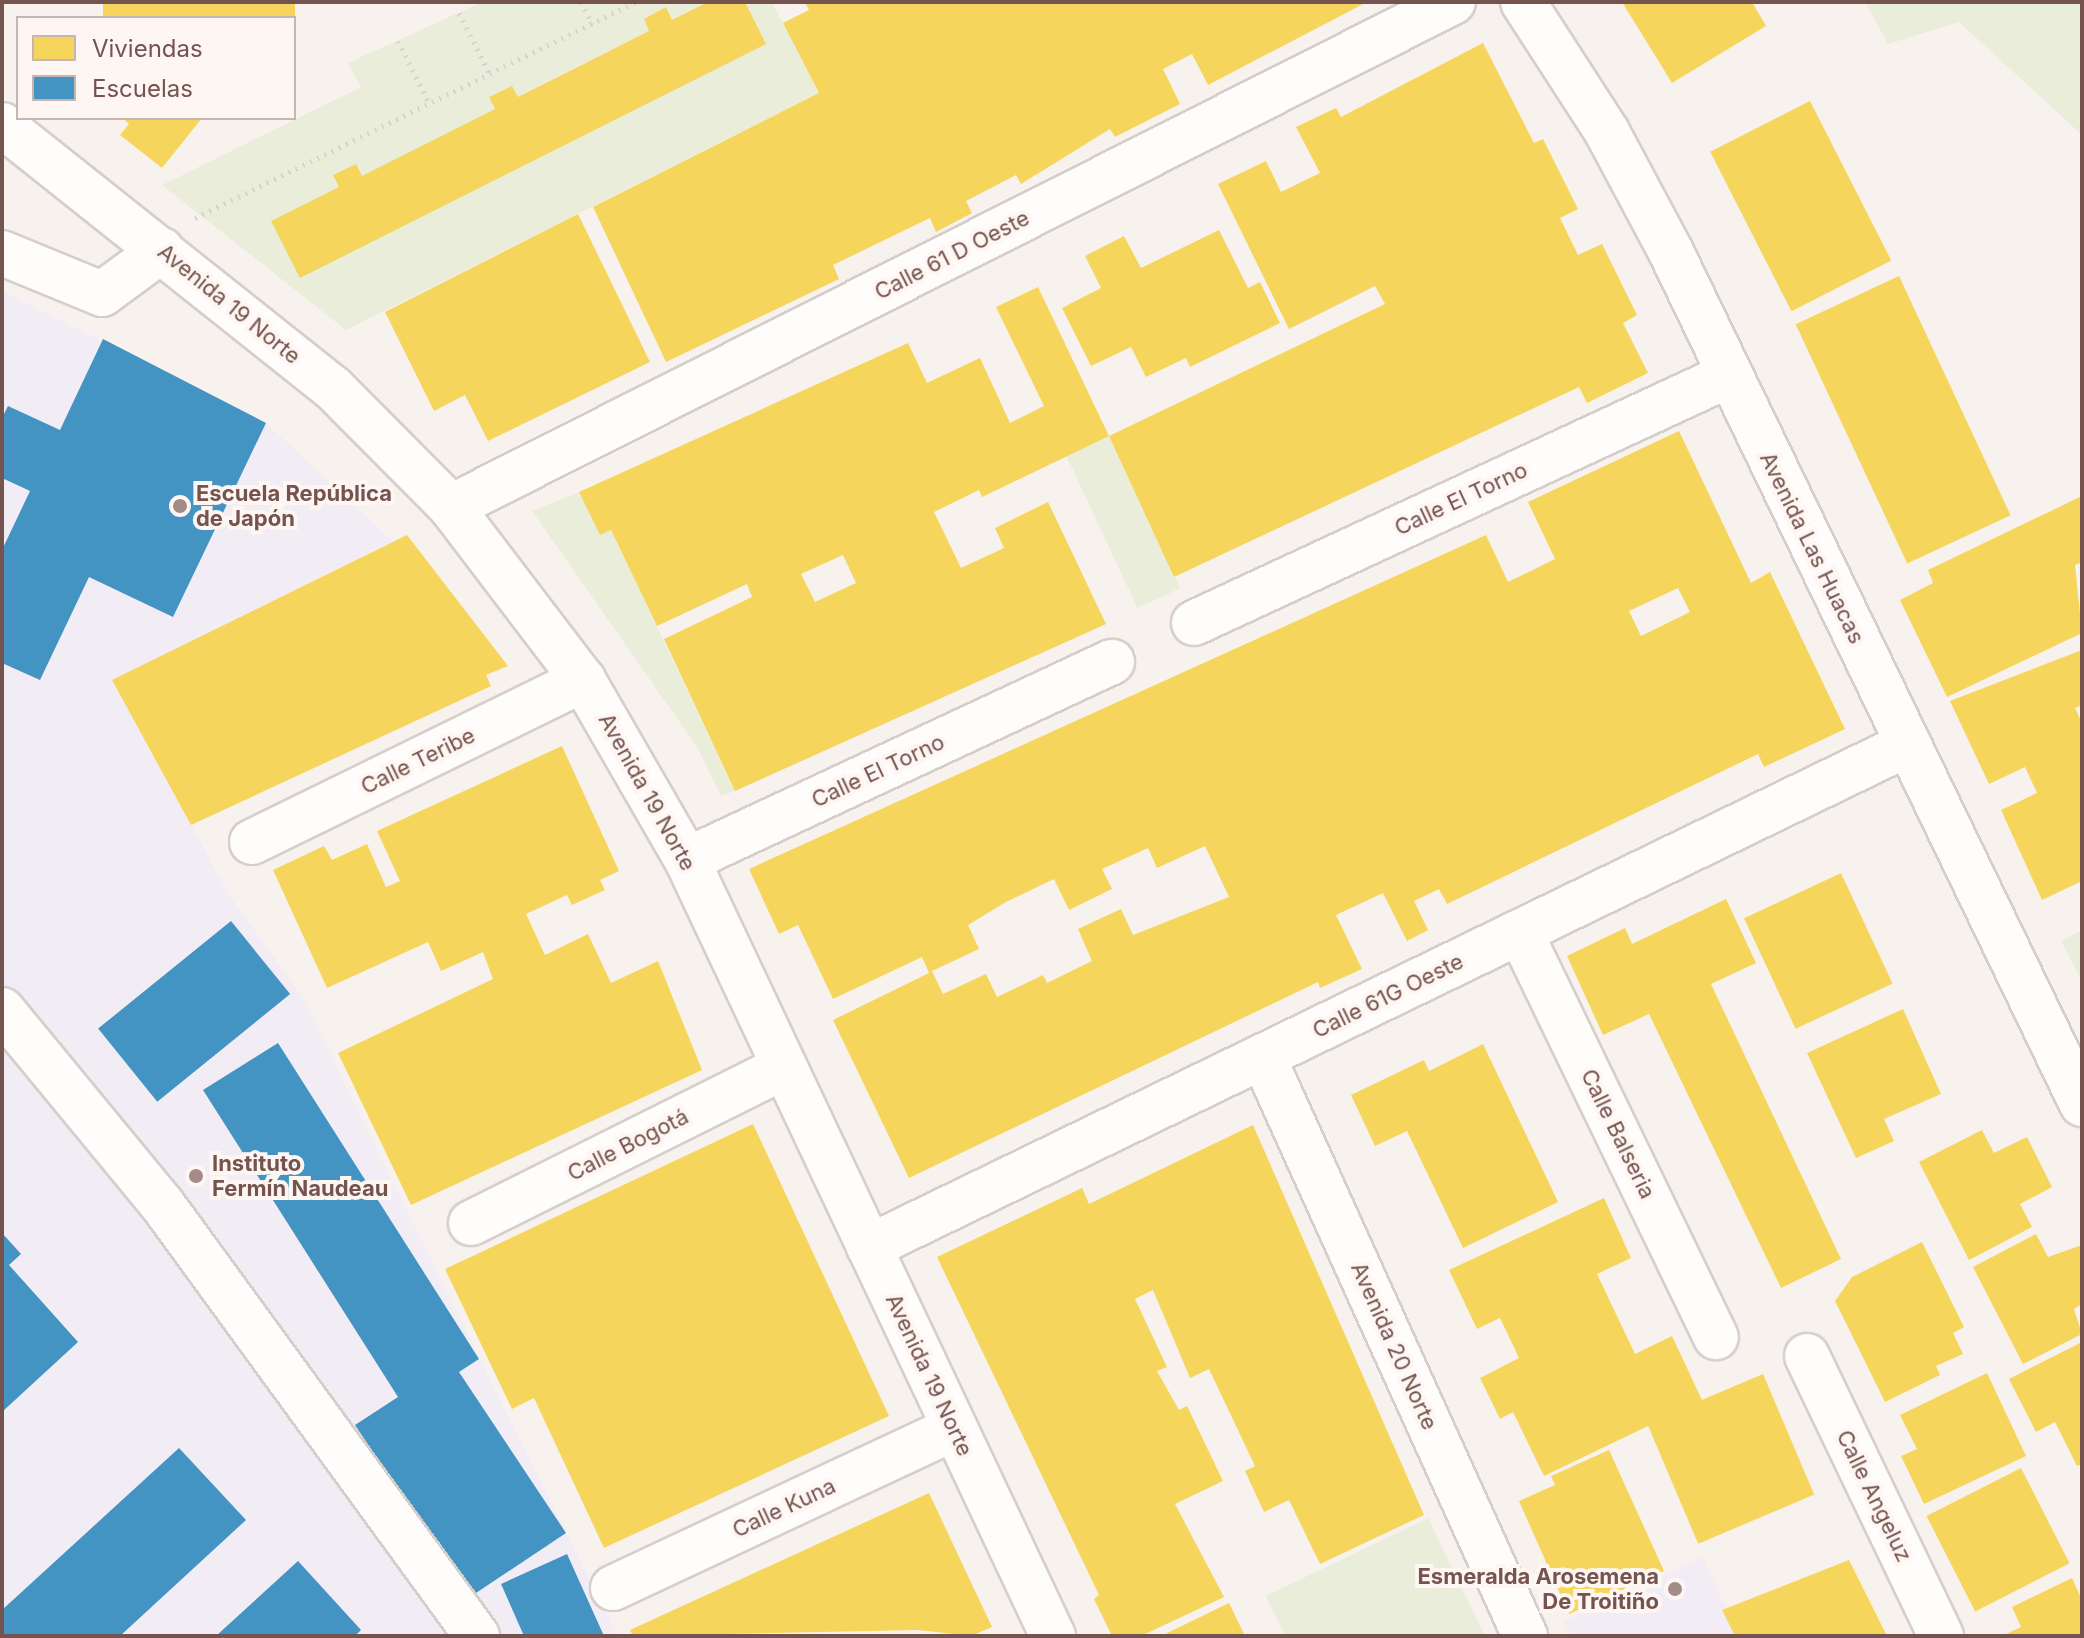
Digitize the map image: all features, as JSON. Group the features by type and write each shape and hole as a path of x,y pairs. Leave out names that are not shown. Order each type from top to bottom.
{"street":[{"name":"Calle 61 D Oeste","path":"451,507 1453,2"},
{"name":"Avenida Las Huacas","path":"1523,2 1607,132 1729,375 2082,1104"},
{"name":"Avenida 19 Norte","path":"2,125 333,388 451,507 583,680 687,860 1053,1636"},
{"path":"2,253 102,294 162,250"},
{"name":"Calle El Torno","path":"1194,623 1729,375"},
{"name":"Calle El Torno","path":"687,860 1112,662"},
{"name":"Calle Teribe","path":"252,842 583,680"},
{"name":"Calle 61G Oeste","path":"869,1247 1906,745"},
{"name":"Calle Balseria","path":"1520,932 1716,1337"},
{"path":"2,1010 162,1204 477,1636"},
{"name":"Avenida 20 Norte","path":"1263,1057 1525,1636"},
{"name":"Calle Bogotá","path":"471,1223 784,1067"},
{"name":"Calle Angeluz","path":"1807,1356 1941,1636"},
{"name":"Calle Kuna","path":"613,1588 954,1428"}],"path":[{"path":"581,2 592,24"},
{"path":"192,219 636,2"},
{"path":"459,13 490,74"},
{"path":"398,41 429,103"}],"shaded area":[{"name":"Instituto Fermín Naudeau","path":"2,291 266,423 393,541 112,681 230,896 299,992 617,1636 2,1636"},
{"name":"Esmeralda Arosemena De Troitiño","path":"1702,1557 1739,1636 1571,1636 1564,1621"}],"green space":[{"path":"482,2 772,2 819,93 346,330 162,185 361,87 348,63"},
{"path":"1865,2 2082,2 2082,135 1959,22 1888,44"},
{"path":"1109,436 1180,588 1137,608 1066,456"},
{"path":"579,492 600,535 611,530 735,791 721,796 697,747 532,511"},
{"path":"2082,930 2082,981 2061,941"},
{"path":"1428,1518 1485,1636 1285,1636 1266,1596"}],"building: Viviendas":[{"path":"103,2 295,2 295,16 103,16"},
{"path":"708,2 745,2 766,44 300,278 271,221 339,187 333,175 356,164 362,176 495,109 489,97 512,86 518,97 649,31 644,19 666,7 672,20"},
{"path":"805,2 1367,2 1208,85 1192,54 1163,69 1180,104 1115,137 1110,129 1021,184 1016,175 966,201 972,213 936,232 930,218 833,265 839,279 666,362 593,207 819,93 783,23 809,10"},
{"path":"1622,2 1752,2 1766,26 1672,83"},
{"path":"1483,43 1534,143 1543,139 1578,209 1560,218 1578,255 1602,244 1637,315 1623,323 1648,373 1587,403 1579,387 1174,577 1109,436 1385,304 1375,286 1289,329 1218,184 1266,161 1281,192 1320,173 1296,127 1336,108 1341,117"},
{"path":"1810,101 1891,260 1791,311 1710,152"},
{"path":"124,120 200,120 162,168 120,135 129,124"},
{"path":"578,214 650,362 488,441 465,395 434,411 385,312"},
{"path":"1219,230 1248,288 1260,282 1280,323 1190,367 1186,358 1146,377 1131,347 1091,366 1062,308 1101,288 1085,256 1124,236 1141,268"},
{"path":"1899,276 2011,515 1907,563 1796,324"},
{"path":"1038,287 1109,436 982,497 979,490 934,512 961,568 1004,548 995,528 1048,502 1106,624 735,791 664,639 752,597 747,584 657,626 611,530 600,535 579,492 908,343 927,383 980,358 1010,423 1044,406 996,307","holes":["843,555 856,583 815,602 801,574"]},
{"path":"1679,431 1751,583 1770,572 1845,729 1764,767 1758,754 1447,904 1439,889 1414,901 1428,930 1407,941 1383,893 1336,915 1362,969 1320,988 1318,982 909,1178 833,1020 929,973 922,957 833,999 798,925 779,934 749,869 1486,535 1508,582 1555,559 1528,502","holes":["1678,588 1690,612 1641,636 1629,611","1205,846 1229,897 1133,935 1121,909 1078,929 1092,961 1047,983 1043,975 997,997 986,974 943,994 932,971 979,949 968,925 1006,902 1054,879 1069,910 1112,889 1102,869 1148,848 1157,868"]},
{"path":"2082,496 2082,562 2075,565 2082,633 1947,697 1900,600 1933,583 1928,570"},
{"path":"407,535 508,666 486,675 491,686 191,825 112,680"},
{"path":"2082,650 2082,705 2075,708 2082,723 2082,881 2042,900 2001,810 2037,793 2025,767 1989,784 1950,701"},
{"path":"562,746 619,871 600,880 605,890 572,905 567,895 526,914 545,955 588,934 611,983 658,961 702,1070 411,1205 338,1053 493,979 483,952 441,971 428,942 327,988 273,870 324,846 332,860 367,844 386,887 400,881 377,831"},
{"path":"1841,873 1893,984 1796,1029 1744,918"},
{"path":"1726,899 1756,963 1711,984 1841,1259 1781,1288 1649,1014 1603,1035 1567,956 1625,928 1632,944"},
{"path":"1903,1009 1941,1094 1884,1119 1894,1141 1856,1158 1807,1053"},
{"path":"1483,1044 1558,1202 1463,1248 1407,1131 1375,1146 1351,1095 1424,1060 1429,1071"},
{"path":"753,1124 889,1416 604,1548 534,1398 512,1409 445,1269"},
{"path":"1253,1125 1424,1515 1320,1564 1289,1500 1264,1512 1245,1471 1255,1466 1209,1369 1190,1378 1153,1290 1135,1299 1167,1367 1157,1371 1179,1410 1187,1406 1223,1481 1175,1504 1224,1597 1141,1636 1112,1636 1094,1599 1099,1595 937,1257 1082,1188 1089,1204"},
{"path":"1982,1130 1994,1153 2027,1137 2052,1187 2020,1204 2032,1227 1969,1260 1919,1162"},
{"path":"1604,1198 1631,1258 1597,1274 1635,1354 1672,1336 1702,1400 1544,1476 1513,1412 1500,1419 1480,1378 1519,1358 1500,1318 1477,1329 1449,1270"},
{"path":"2036,1234 2048,1257 2082,1245 2082,1304 2074,1309 2082,1334 2023,1364 1973,1267"},
{"path":"1922,1242 1964,1327 1953,1333 1963,1354 1936,1366 1940,1375 1885,1402 1835,1301 1852,1277"},
{"path":"2082,1342 2082,1464 2077,1466 2055,1422 2036,1432 2009,1379"},
{"path":"1987,1373 2026,1456 1924,1504 1901,1456 1917,1449 1900,1415"},
{"path":"1763,1374 1814,1495 1698,1544 1647,1423"},
{"path":"1609,1450 1664,1571 1569,1614 1519,1501 1555,1485 1551,1476"},
{"path":"2021,1468 2070,1563 1975,1611 1927,1516"},
{"path":"929,1493 992,1627 971,1636 918,1630 633,1636 630,1630"},
{"path":"1849,1560 1887,1636 1735,1636 1722,1610"},
{"path":"2072,1578 2082,1600 2082,1636 2002,1636 2021,1627 2012,1607"},
{"path":"1229,1603 1245,1636 1161,1636"}],"building: Escuelas":[{"path":"103,339 266,423 173,617 89,577 40,680 2,663 2,550 30,491 2,478 2,418 8,406 60,430"},
{"path":"231,921 290,994 157,1102 98,1029"},
{"path":"278,1043 479,1359 459,1372 566,1533 470,1597 355,1425 398,1397 203,1090"},
{"path":"2,1233 21,1254 9,1265 78,1342 2,1412"},
{"path":"179,1448 246,1520 120,1636 2,1636 2,1610"},
{"path":"567,1554 604,1636 524,1636 501,1584"},
{"path":"298,1561 361,1630 355,1636 216,1636"}],"place":[{"name":"Escuela República de Japón","path":"180,506"},
{"name":"Instituto Fermín Naudeau","path":"196,1176"},
{"name":"Esmeralda Arosemena De Troitiño","path":"1675,1589"}]}
